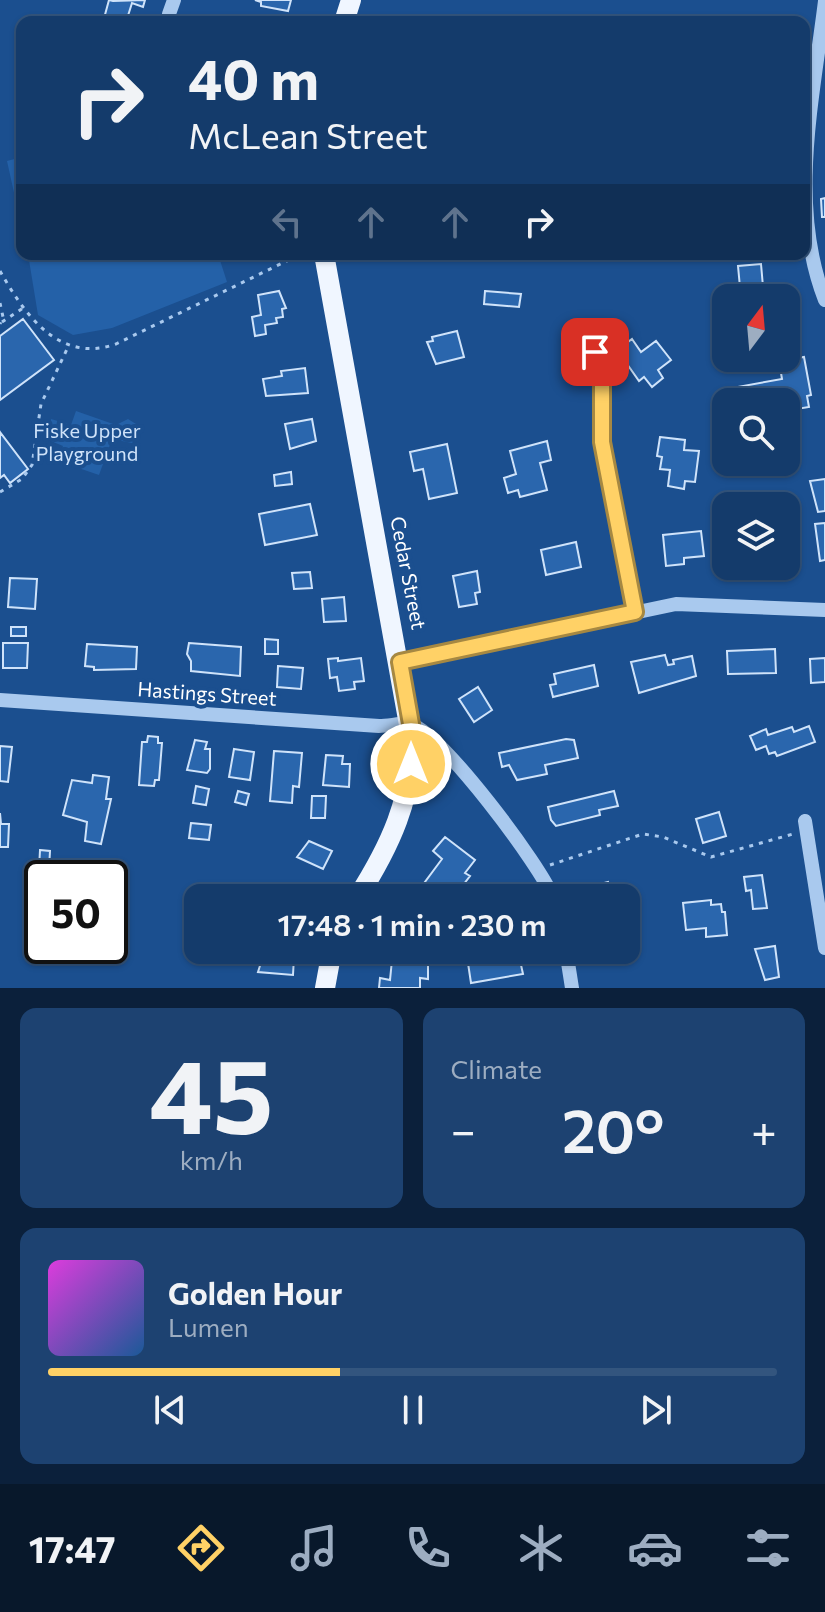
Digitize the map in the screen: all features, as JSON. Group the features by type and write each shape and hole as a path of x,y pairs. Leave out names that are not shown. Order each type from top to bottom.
{"main road":[{"name":"Cedar Street","path":"325,260 411,724 411,764 401,816 386,851 366,884"},
{"path":"325,988 329,964"}],"street":[{"path":"810,143 825,1"},
{"path":"810,235 825,300"},
{"path":"595,352 602,385 602,442 635,612"},
{"path":"400,662 635,612 690,604 825,610"},
{"name":"Hastings Street","path":"0,700 379,726 411,724"},
{"path":"411,724 437,743 539,869 546,884"},
{"path":"805,826 825,948"},
{"path":"568,964 572,988"}],"path":[{"path":"0,271 23,308 50,337 68,346 100,348 116,344 289,260"},
{"path":"0,303 1,323"},
{"path":"1,323 23,308"},
{"path":"0,492 29,472 44,394 68,346"},
{"path":"539,869 643,834 663,837 711,857 805,826"}],"green space":[{"path":"16,159 16,202 7,161"},
{"path":"29,260 220,260 227,282 112,328 73,335 38,315"},
{"name":"Fiske Upper Playground","path":"76,411 116,425 128,419 136,424 137,436 132,443 112,439 99,475 58,461 63,446 46,439 51,419 71,425"}],"building":[{"path":"109,0 145,0 143,7 132,3 128,16 105,16"},
{"path":"255,0 291,0 288,11 261,6 261,2"},
{"path":"825,198 825,217 822,217 821,199"},
{"path":"761,264 763,284 740,284 738,266"},
{"path":"279,291 286,308 282,309 283,317 276,318 277,323 265,325 266,334 255,336 252,317 261,315 258,295"},
{"path":"485,291 521,294 519,307 484,304"},
{"path":"23,319 54,360 0,400 0,336"},
{"path":"457,331 464,357 436,364 427,342 433,341 432,337"},
{"path":"632,339 641,352 656,341 671,360 658,370 663,378 652,387 644,377 639,381 627,364 622,368 612,354"},
{"path":"804,357 811,395 807,396 809,407 800,408 800,388 732,388 782,379 781,372 800,372 800,358"},
{"path":"305,368 308,393 266,396 263,379 282,376 281,371"},
{"path":"312,419 316,441 290,449 285,424"},
{"path":"0,432 28,469 10,483 4,475 0,478"},
{"path":"660,437 685,440 684,450 699,451 695,482 685,481 684,489 668,486 670,470 660,469 662,457 657,456"},
{"path":"547,441 551,460 540,463 547,490 520,497 518,490 508,493 504,478 516,474 510,451"},
{"path":"447,444 457,493 429,499 423,469 414,471 410,452"},
{"path":"291,472 292,484 275,486 274,475"},
{"path":"825,479 825,511 818,512 810,481"},
{"path":"310,504 317,535 265,545 259,514"},
{"path":"825,523 825,560 820,561 815,524"},
{"path":"701,531 704,556 684,558 684,564 666,566 663,535"},
{"path":"576,542 581,567 546,575 541,550"},
{"path":"477,571 480,592 475,593 477,604 459,607 453,576"},
{"path":"310,572 312,588 294,589 292,573"},
{"path":"10,578 37,579 35,609 8,607"},
{"path":"344,597 346,621 324,622 322,599"},
{"path":"11,627 26,627 26,636 11,636"},
{"path":"265,639 278,640 278,654 265,654"},
{"path":"3,643 28,643 27,668 3,668"},
{"path":"189,643 241,647 240,676 191,671 187,654"},
{"path":"87,644 137,647 136,669 94,670 94,667 85,666"},
{"path":"775,649 776,673 728,674 727,651"},
{"path":"665,655 668,665 674,664 673,660 692,656 696,676 639,693 631,662"},
{"path":"338,658 338,661 361,658 364,681 354,682 355,689 339,691 337,677 330,678 328,659"},
{"path":"825,658 825,682 811,683 810,659"},
{"path":"594,665 598,686 553,697 550,685 556,684 554,674"},
{"path":"278,666 303,668 301,689 277,687"},
{"path":"478,687 492,710 474,722 459,699"},
{"path":"809,726 815,742 777,756 775,752 769,754 766,746 756,750 750,736 766,729 768,735 792,727 794,732"},
{"path":"148,736 158,737 158,743 162,743 159,780 155,780 154,786 139,785 142,742 147,742"},
{"path":"195,740 207,742 205,749 210,749 210,769 207,773 187,770"},
{"path":"574,740 578,758 545,765 547,774 517,780 509,765 502,767 499,753"},
{"path":"0,746 12,747 8,782 0,781"},
{"path":"234,749 254,752 250,780 229,777"},
{"path":"274,751 302,753 299,787 293,786 292,803 270,801"},
{"path":"326,755 343,756 342,764 350,764 349,787 323,785"},
{"path":"93,775 109,777 106,799 111,799 101,844 85,841 87,822 63,815 72,780 92,783"},
{"path":"196,786 209,789 206,805 193,803"},
{"path":"238,791 249,794 246,805 235,802"},
{"path":"614,791 618,806 599,810 600,815 556,826 551,820 548,807"},
{"path":"312,796 326,796 325,818 311,818"},
{"path":"719,812 726,836 703,843 696,819"},
{"path":"0,813 1,824 9,824 8,847 0,847"},
{"path":"191,823 211,825 209,840 189,838"},
{"path":"445,837 475,860 465,873 470,876 464,884 423,884 442,859 433,851"},
{"path":"309,841 332,851 323,869 297,857"},
{"path":"40,850 50,851 50,860 39,860"},
{"path":"762,875 767,908 753,909 751,890 746,891 744,877"},
{"path":"711,900 711,905 721,904 722,912 725,912 727,935 706,937 706,928 686,930 683,903"},
{"path":"775,946 779,977 765,980 755,949"},
{"path":"261,964 294,964 293,975 258,972"},
{"path":"392,964 428,964 428,979 420,978 420,988 379,988 380,978 390,980"},
{"path":"468,964 521,964 523,974 471,983"}],"route":[{"path":"411,764 411,724 400,662 635,612 602,442 602,385 595,352"}]}
